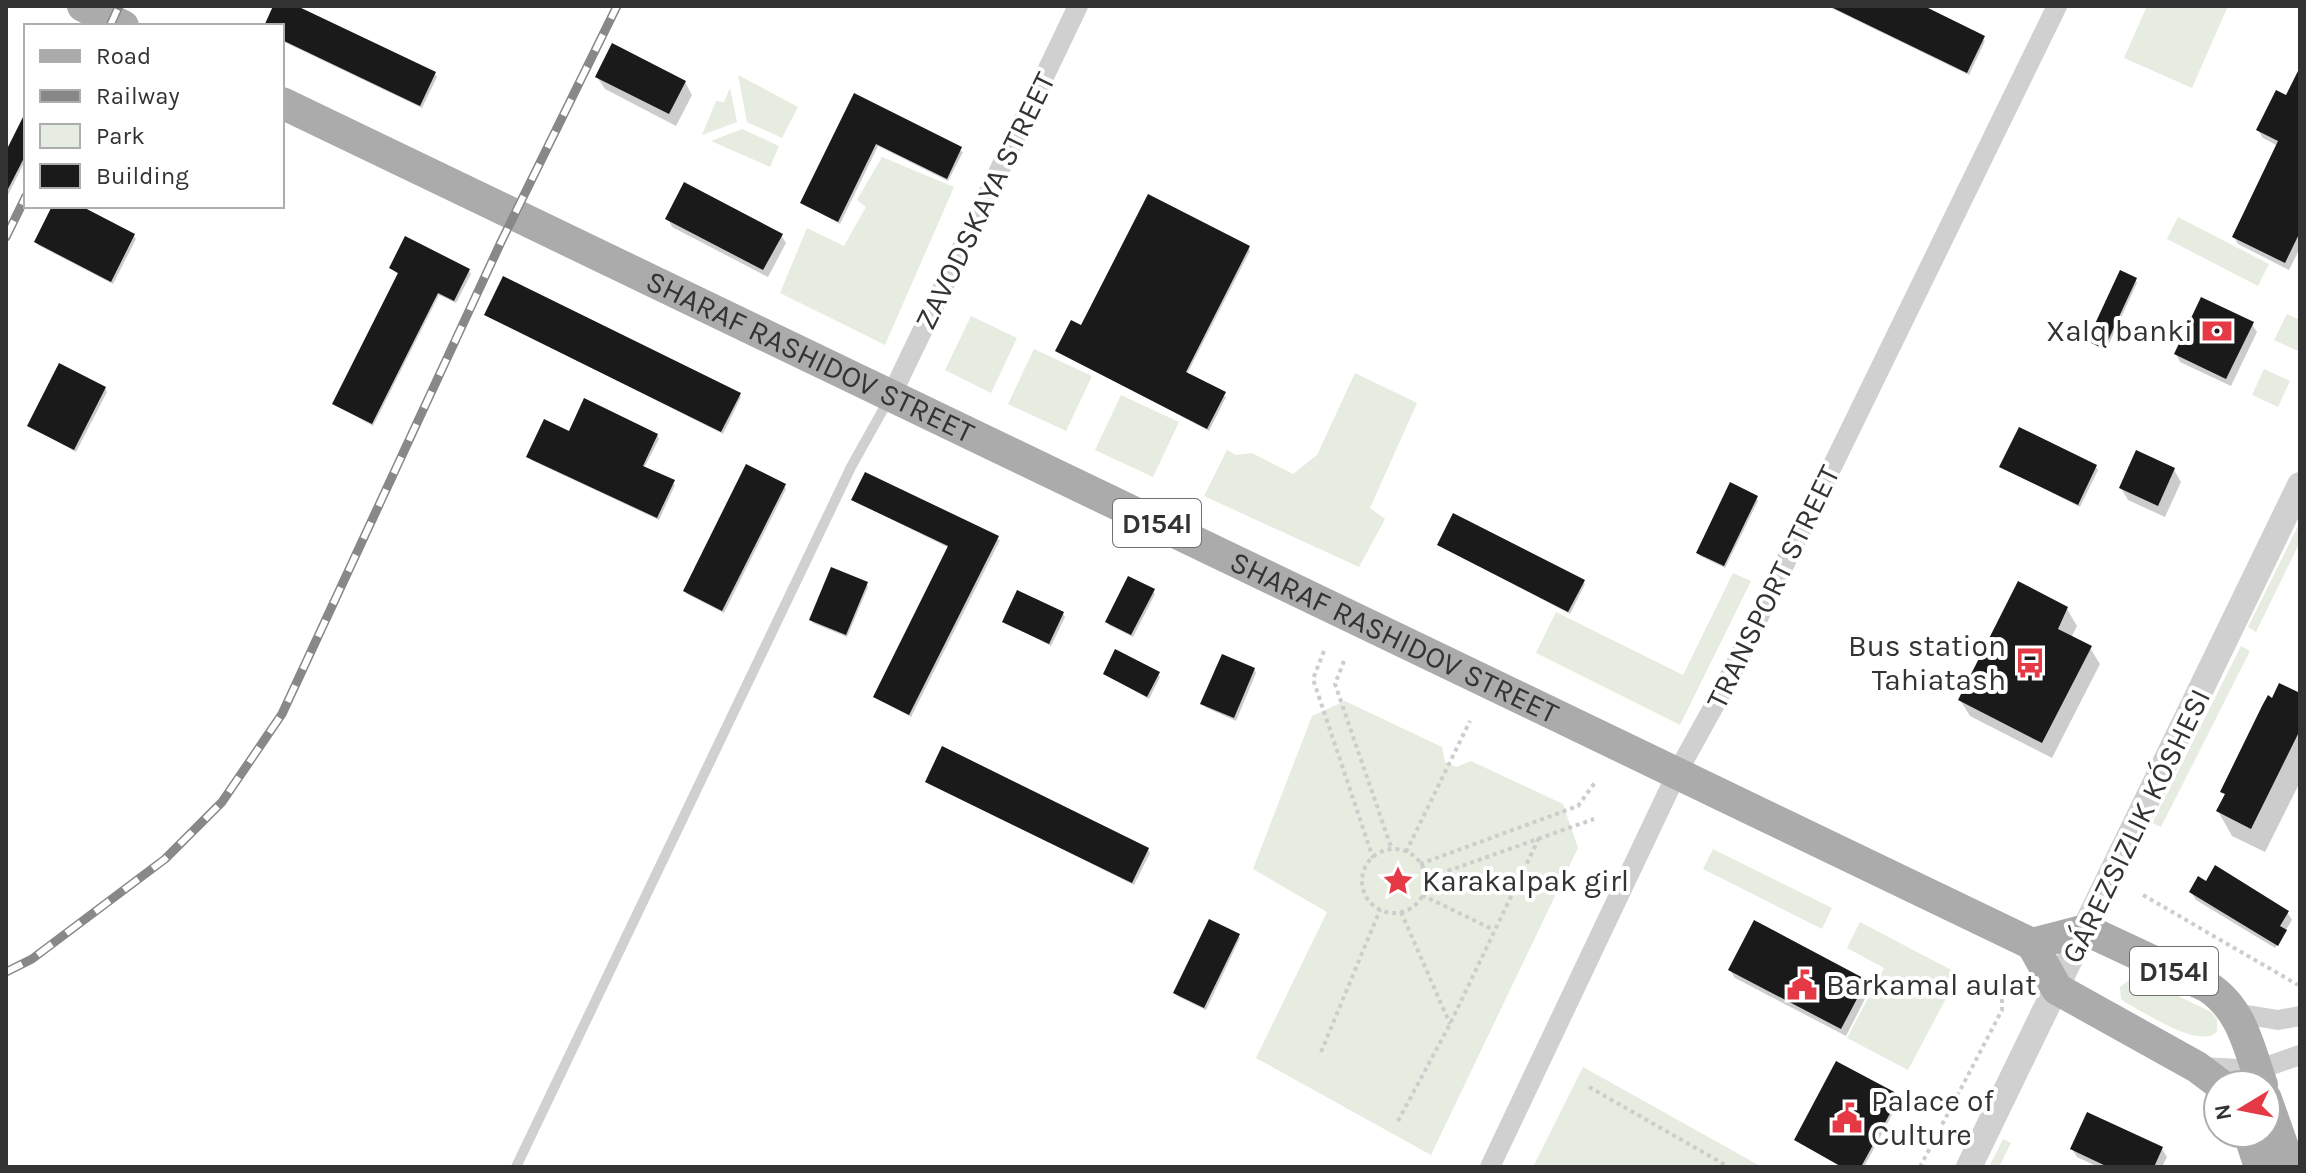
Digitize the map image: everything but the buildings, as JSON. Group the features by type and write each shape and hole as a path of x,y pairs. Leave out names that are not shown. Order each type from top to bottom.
{"main road":[{"path":"83,6 119,24"},
{"name":"SHARAF RASHIDOV STREET","path":"284,104 1678,771 2032,944"},
{"path":"2057,989 2032,944 2086,930"},
{"name":"D154l","path":"2086,930 2223,997 2235,1013 2256,1069"},
{"name":"D154l","path":"2057,989 2202,1072"},
{"name":"D154l","path":"2282,1144 2290,1167"}],"street":[{"name":"ZAVODSKAYA STREET","path":"891,396 1078,6"},
{"name":"TRANSPORT STREET","path":"1490,1167 1678,771 1724,688 2057,6"},
{"name":"GÁREZSIZLIK KÓSHESI","path":"1969,1167 2300,485"},
{"path":"2235,1013 2278,1020 2300,1016"},
{"path":"2282,1072 2300,1055"}],"lane":[{"path":"516,1167 851,467 891,396"}],"path":[{"path":"1324,651 1313,679 1373,858"},
{"path":"1344,661 1335,684 1392,850"},
{"path":"1406,852 1470,721"},
{"path":"1420,864 1578,806 1596,781"},
{"path":"1425,879 1594,819"},
{"path":"1398,1121 1450,1024 1539,838"},
{"path":"1392,850 1406,852 1420,864 1425,879 1422,895 1414,906 1401,912 1380,910 1368,901 1362,881 1363,871 1373,858 1392,850"},
{"path":"1422,895 1494,930"},
{"path":"2143,895 2298,985"},
{"path":"1321,1052 1380,910"},
{"path":"1401,912 1450,1024"},
{"path":"1920,1167 2002,1010 2002,998 2009,988"},
{"path":"1589,1087 1726,1166"}],"green space":[{"path":"2147,6 2228,6 2192,88 2124,58"},
{"path":"738,75 798,107 782,138 747,122"},
{"path":"730,88 737,122 702,135 716,101 724,102"},
{"path":"742,129 779,146 770,167 711,141"},
{"path":"882,157 954,187 885,345 780,293 807,228 844,246 866,207 857,200"},
{"path":"2178,217 2269,264 2258,286 2167,239"},
{"path":"2287,314 2300,320 2300,352 2274,340"},
{"path":"971,316 1017,338 991,393 945,370"},
{"path":"1034,349 1092,376 1066,431 1008,404"},
{"path":"2264,369 2290,381 2278,407 2252,395"},
{"path":"1355,373 1417,403 1370,508 1385,519 1359,567 1204,496 1227,450 1236,455 1252,453 1293,474 1317,455"},
{"path":"1121,395 1179,422 1153,477 1095,450"},
{"path":"2300,522 2300,542 2256,632 2248,627"},
{"path":"1733,573 1751,581 1680,725 1536,653 1556,612 1683,675"},
{"path":"2241,646 2250,651 2161,827 2152,823"},
{"path":"1345,701 1442,747 1445,762 1456,767 1471,761 1563,804 1578,848 1431,1155 1256,1058 1327,912 1253,869 1312,716"},
{"path":"1713,849 1832,908 1822,929 1703,869"},
{"path":"1860,922 1959,974 1908,1070 1847,1038 1884,968 1847,948"},
{"path":"2132,978 2141,978 2211,1012 2217,1019 2217,1032 2209,1036 2186,1033 2126,1003 2121,999 2120,987"},
{"path":"1583,1067 1762,1167 1533,1167"},
{"path":"2003,1139 2011,1143 1999,1167 1989,1167"}],"railway":[{"path":"111,24 119,6"},
{"path":"6,972 32,959 165,859 222,802 282,714 501,242 617,6"},
{"path":"6,237 24,200"}],"place":[{"name":"Xalq banki","path":"2217,331"},
{"name":"Bus station Tahiatash","path":"2030,663"},
{"name":"Karakalpak girl","path":"1398,881"},
{"name":"Barkamal aulat","path":"1802,985"},
{"name":"Palace of Culture","path":"1847,1118"}]}
